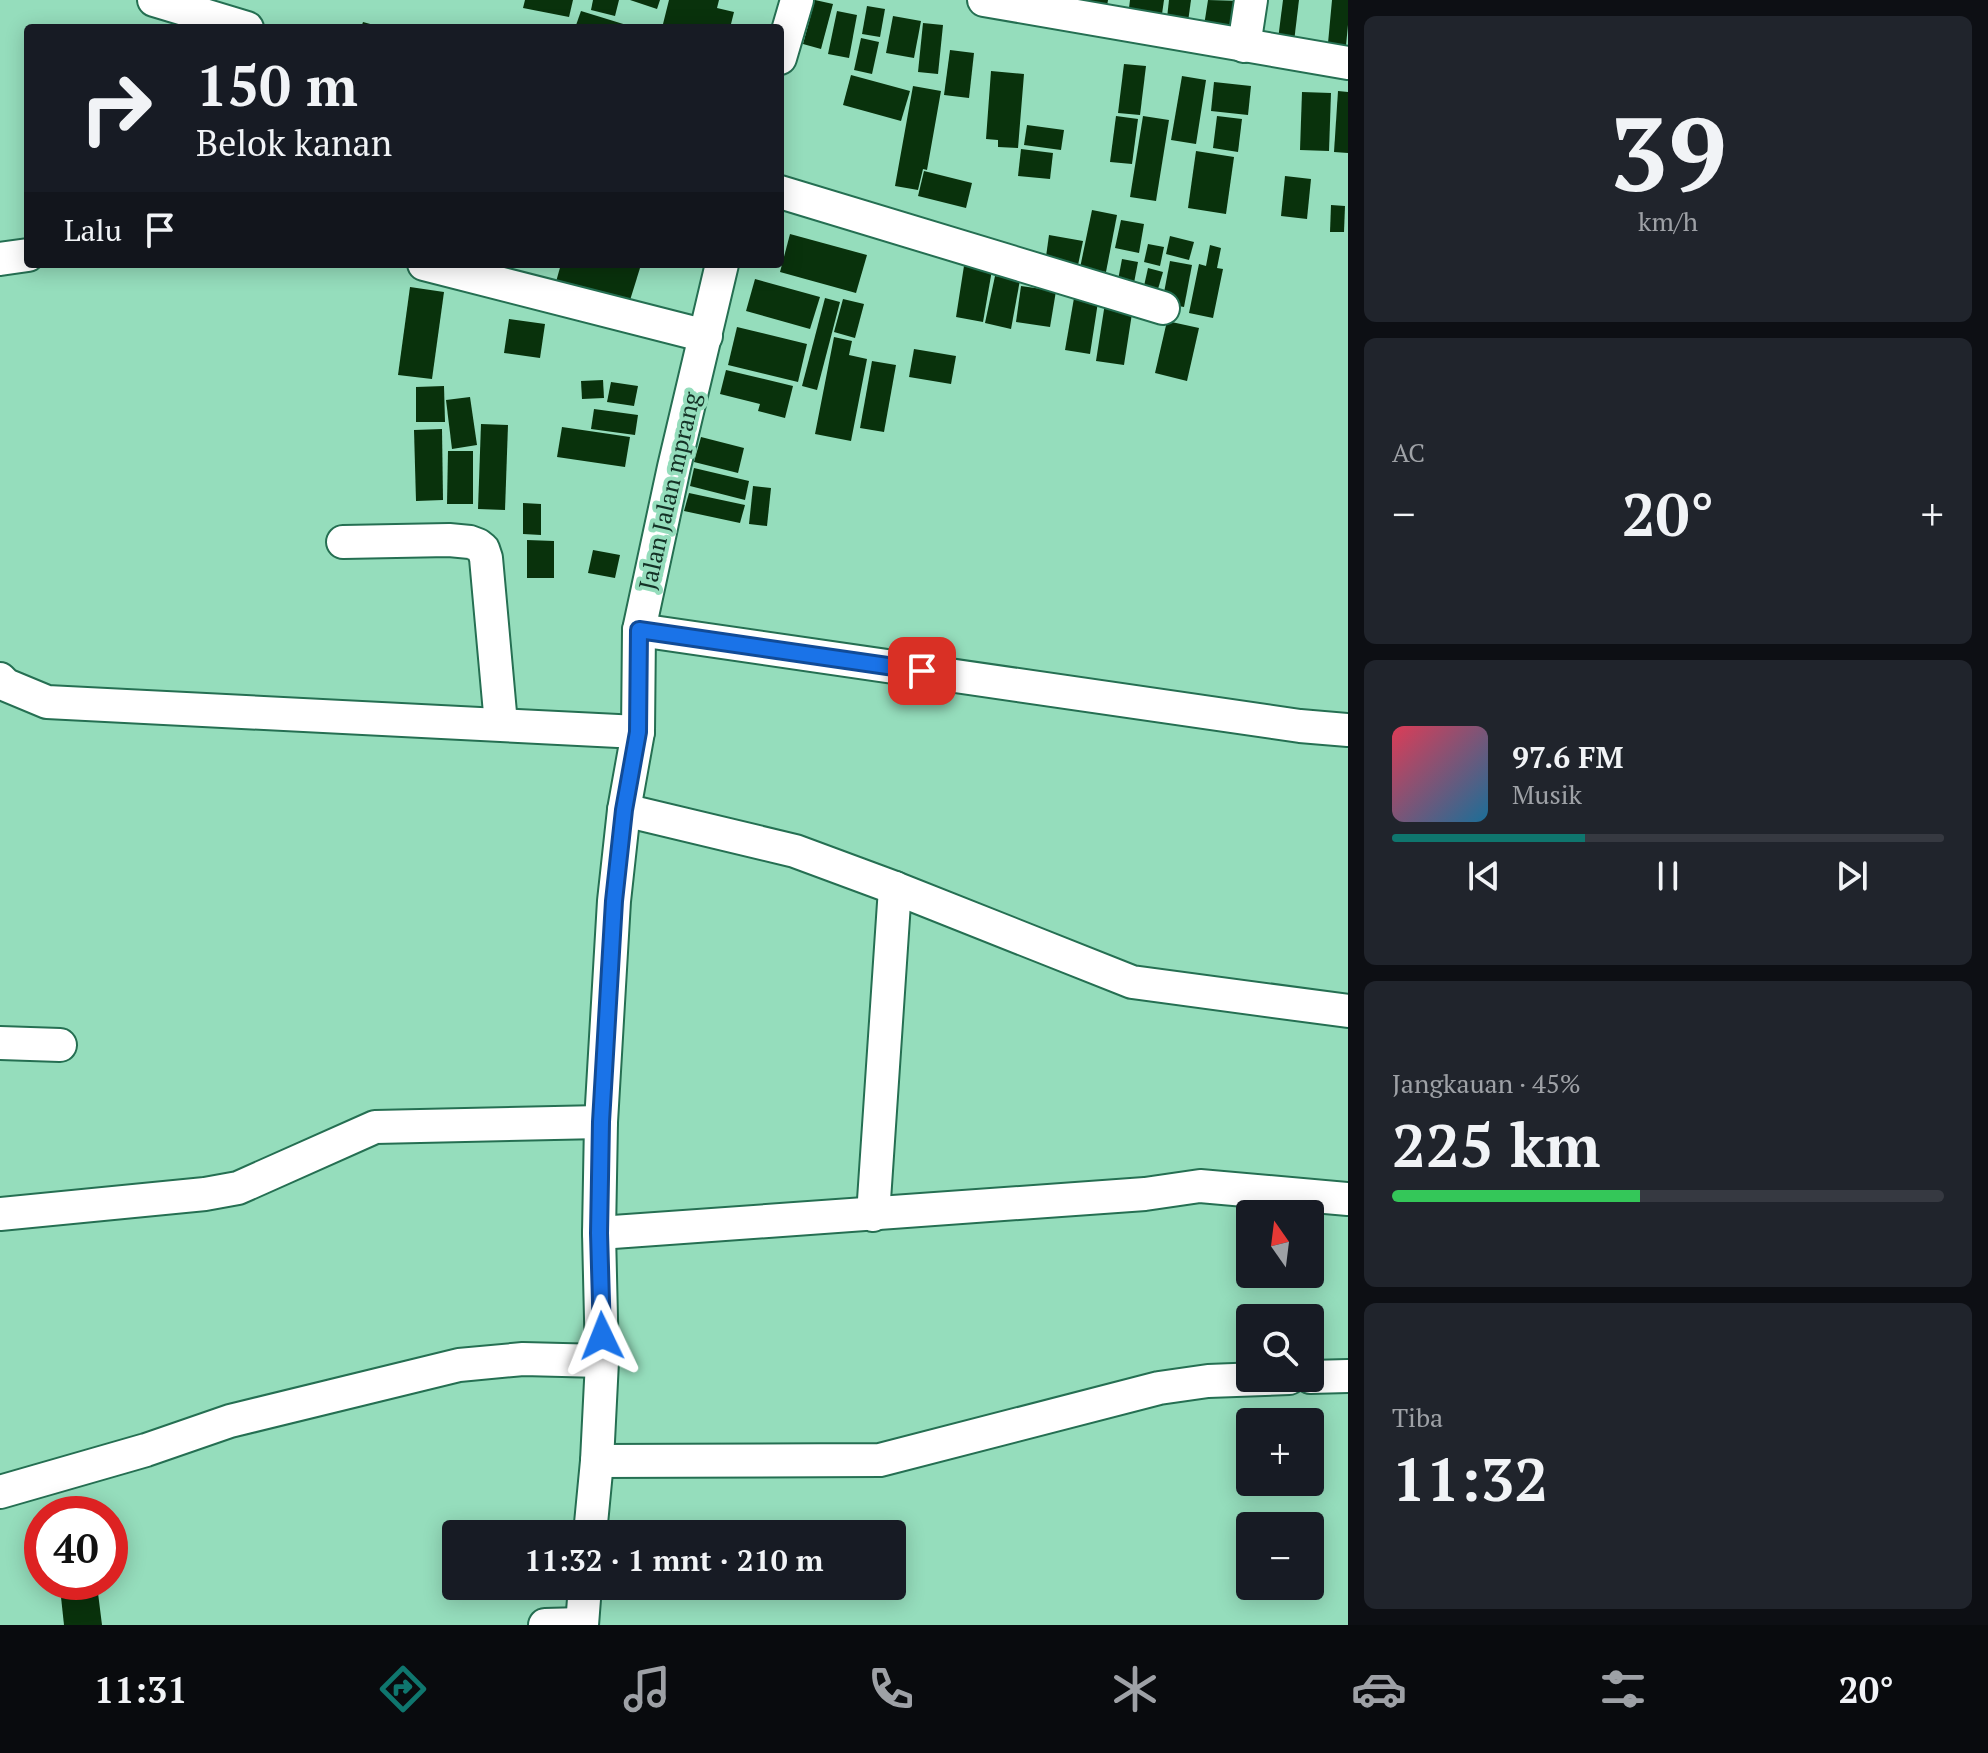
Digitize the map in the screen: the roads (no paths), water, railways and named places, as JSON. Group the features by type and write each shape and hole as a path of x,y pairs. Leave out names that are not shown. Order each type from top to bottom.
{"street":[{"path":"154,0 234,24"},
{"path":"784,44 797,0"},
{"path":"984,0 1348,63"},
{"path":"1244,46 1251,0"},
{"path":"784,193 1163,308"},
{"path":"0,259 24,256"},
{"path":"440,268 706,336"},
{"name":"Jalan Jalan mprang","path":"591,1520 602,1361 599,1233 601,1122 614,901 624,810 638,732 639,630 721,268"},
{"path":"343,542 449,540 470,542 483,549 501,724"},
{"path":"639,630 1284,724 1348,730"},
{"path":"0,679 6,685 47,702 638,732"},
{"path":"624,810 795,851 1132,982 1348,1011"},
{"path":"873,1215 895,888"},
{"path":"0,1043 60,1045"},
{"path":"0,1214 238,1188 375,1127 601,1122"},
{"path":"599,1233 1145,1194 1200,1186 1348,1199"},
{"path":"0,1492 146,1450 230,1421 459,1365 523,1359 602,1361"},
{"path":"1324,1377 1348,1376"},
{"path":"597,1461 880,1460 1159,1388 1236,1380"},
{"path":"545,1625 582,1625 584,1600"}]}
